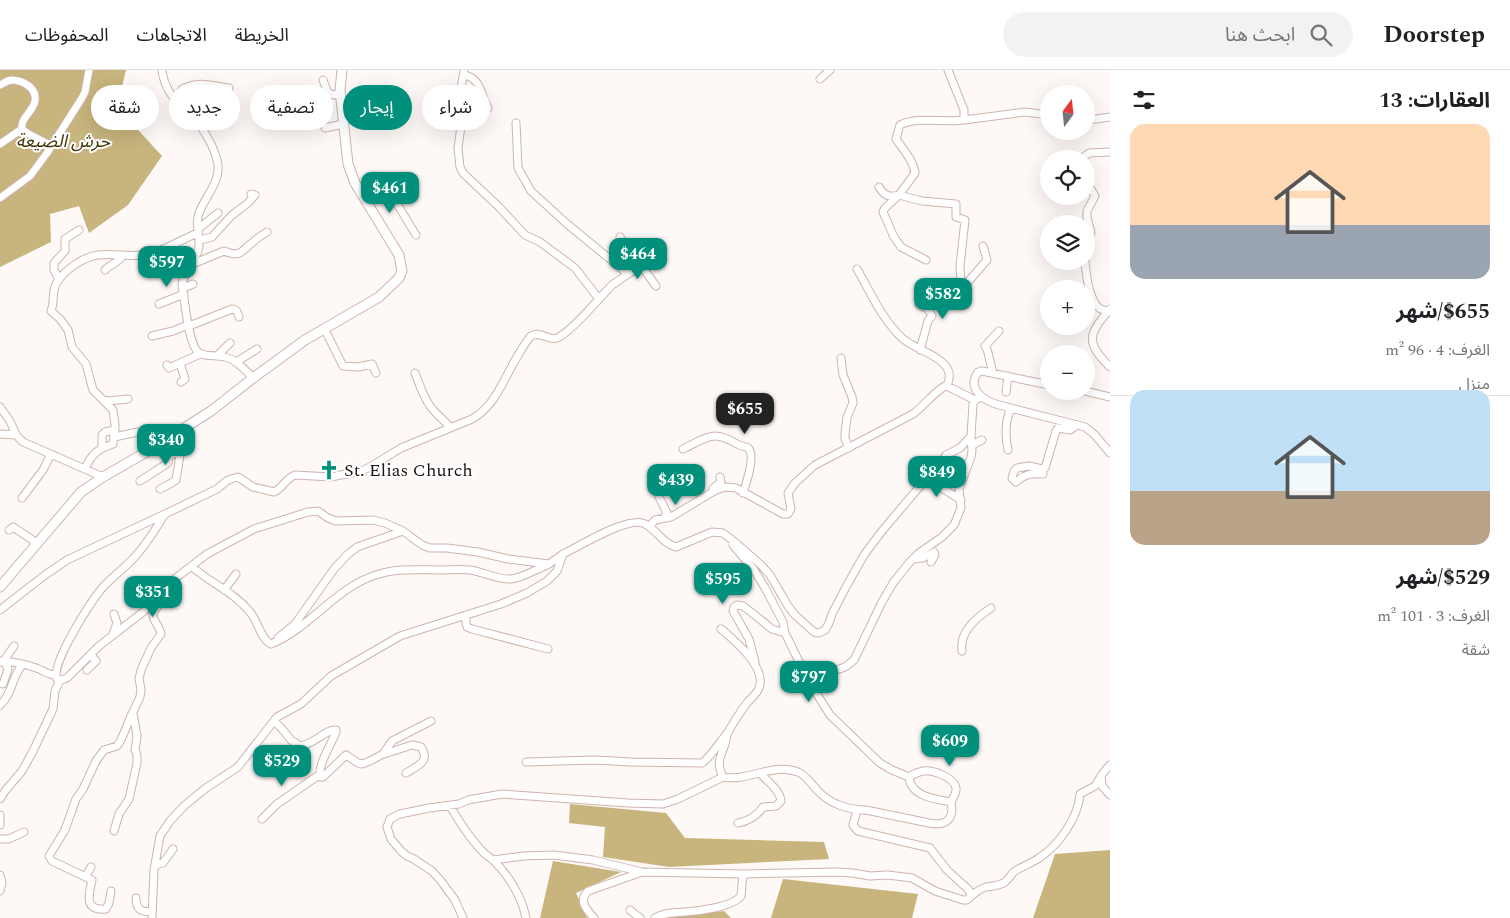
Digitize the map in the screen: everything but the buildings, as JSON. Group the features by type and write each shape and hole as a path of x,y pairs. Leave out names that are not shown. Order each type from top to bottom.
{"main road":[{"path":"342,70 340,94 343,124"},
{"path":"0,587 76,497 103,477 212,411 295,347 379,297 399,278 402,271 401,260 398,252 355,183 348,164 344,130"}],"street":[{"path":"0,198 30,176 52,146 82,98 89,70"},
{"path":"162,70 169,91"},
{"path":"820,79 830,70"},
{"path":"948,70 964,110 964,120"},
{"path":"479,85 476,80 464,72 457,113 461,126 458,148 460,167 463,173 525,235 540,242 575,268 599,299"},
{"path":"0,84 12,80 23,82 35,94 35,103 22,122 22,129"},
{"path":"323,80 328,93 340,94"},
{"path":"194,85 205,83 215,85"},
{"path":"926,260 901,247 884,212 885,208 899,195 915,173 915,169 896,139 900,125 908,121 964,120 1025,112 1040,114"},
{"path":"1095,119 1110,116"},
{"path":"516,123 518,168 531,191 566,223 628,274"},
{"path":"333,126 343,124"},
{"path":"22,129 52,146"},
{"path":"0,144 22,129"},
{"path":"200,354 194,348 183,291 183,278 197,253 199,234 197,220 199,213 217,177 218,164 214,151 202,130"},
{"path":"1095,153 1110,152"},
{"path":"878,186 889,197 899,195 922,201 956,204 956,217 965,220 960,266 962,284 967,283 987,260 984,246"},
{"path":"199,234 212,238 231,216 255,195 251,194"},
{"path":"361,194 394,199 416,235"},
{"path":"85,469 88,462 102,447 113,444 115,418 113,410 91,387 86,364 72,347 68,330 60,319 51,312 54,290 59,279 70,268 87,258 99,255 150,254 199,234 218,213"},
{"path":"59,279 54,270 54,263 65,251 65,239 79,230"},
{"path":"190,264 224,251 238,254 267,232"},
{"path":"620,237 656,286"},
{"path":"163,262 197,253"},
{"path":"105,270 121,260 122,256"},
{"path":"0,610 44,575 67,560 217,489 228,480 238,476 254,487 274,492 295,475 331,477 361,471 398,450 472,419 486,409 494,398 510,368 531,336 538,334 552,339 558,338 578,322 612,286 634,270 638,261"},
{"path":"858,269 888,322 902,338 937,359 946,367 950,375 947,386"},
{"path":"1086,270 1088,286 1098,307 1109,311 1095,328 1092,336 1093,345 1098,355 1110,367"},
{"path":"159,304 193,284"},
{"path":"919,305 928,309 932,316 928,321 920,350"},
{"path":"152,336 173,331 234,309 239,317"},
{"path":"324,328 343,366 358,367 372,364 376,373"},
{"path":"993,373 985,346 999,331"},
{"path":"218,356 230,343"},
{"path":"236,362 257,349"},
{"path":"167,365 169,368 200,354 226,357 236,362 253,378"},
{"path":"842,358 844,374 853,403 847,417 844,434 849,448"},
{"path":"180,363 185,379 181,382"},
{"path":"808,680 845,667 854,660 888,591 896,579 913,560 954,525 961,508 960,489 970,465 972,409 978,398 974,386 978,372 982,371 1040,383"},
{"path":"415,373 431,407 450,428"},
{"path":"1006,392 1008,376"},
{"path":"666,516 671,518 722,487 731,487 783,514 788,514 791,509 788,493 795,483 815,465 913,414 923,407 944,386 990,403 1077,424 1090,430 1110,453"},
{"path":"1095,394 1109,397"},
{"path":"103,400 128,399"},
{"path":"0,407 16,435 23,442 103,477"},
{"path":"1008,450 1006,428 1011,408"},
{"path":"1043,474 1028,473 1016,482 1012,478 1017,468 1029,466 1045,468 1058,428 1070,430 1077,424"},
{"path":"879,438 888,433 885,430"},
{"path":"102,447 102,435 104,432 114,434 138,432"},
{"path":"160,489 176,480 182,442 177,433"},
{"path":"0,434 16,435"},
{"path":"683,449 710,436 717,435 746,447 752,458 743,493"},
{"path":"271,644 294,632 345,590 362,580 381,573 407,570 459,569 513,579 549,564 563,554 622,525 638,521 650,526 670,546 676,547 712,532 722,533 762,566 770,575 795,615 814,632 820,633 825,630 864,555 882,530 926,479 938,470 946,455 960,448 970,436"},
{"path":"972,445 982,440"},
{"path":"140,481 168,463 169,457 181,449"},
{"path":"22,498 44,470 51,454"},
{"path":"932,476 942,488 961,500"},
{"path":"650,526 655,520 666,516 718,485 721,482 720,477"},
{"path":"658,482 657,493 666,516"},
{"path":"2,662 35,667 64,680 99,646 143,612 172,580 210,552 250,531 313,511 318,511 328,518 336,520 373,520 385,523 403,530 426,547 478,552 508,559 549,564"},
{"path":"0,799 22,771 53,709 57,665 63,652 94,599 139,552 165,514"},
{"path":"9,530 13,526 37,543"},
{"path":"271,644 295,624 334,569 347,555 358,547 403,530"},
{"path":"729,538 764,586 783,622 785,633 808,680 830,715 874,757 892,770 909,777"},
{"path":"913,560 923,558 934,552 935,555 931,562"},
{"path":"136,898 136,904 139,909 152,915 155,865 160,836 170,821 184,806 206,788 238,767 279,715 301,704 331,676 400,636 510,601 538,586 557,571 563,554"},
{"path":"191,566 240,601 252,614 265,640 271,644"},
{"path":"224,590 236,574"},
{"path":"111,891 106,909 94,907 88,900 92,880 52,860 49,856 64,830 76,799 92,767 104,750 120,743 141,693 139,679 141,670 151,648 161,634 153,613 168,592 172,580"},
{"path":"526,762 595,760 702,763 707,760 759,688 759,674 748,639 734,611 734,607 737,605 743,606 772,629 785,633"},
{"path":"962,651 963,640 968,628 981,614 991,608"},
{"path":"113,634 118,623 114,614"},
{"path":"466,616 467,627 548,649"},
{"path":"721,629 743,649 759,674"},
{"path":"2,662 14,646"},
{"path":"87,670 96,660 90,655"},
{"path":"2,662 8,669 4,684"},
{"path":"0,705 6,700 22,665"},
{"path":"114,831 120,814 129,799 137,762 135,748 137,737 133,712"},
{"path":"262,819 277,804 319,775 336,732 336,730 329,730 310,744 300,746 291,740 274,721"},
{"path":"383,754 392,741 431,721"},
{"path":"729,731 718,763 719,770 723,776 730,778 744,777 771,770 786,769 799,772 807,777 826,798 842,806 938,824 948,821 951,816 951,802 956,792 954,783 945,776 924,771 909,777"},
{"path":"319,775 323,777 346,754 362,764 383,754 412,745 419,746 424,752 424,760 406,773"},
{"path":"410,751 419,746"},
{"path":"494,860 524,856 562,855 599,861 642,872 743,874 837,872 870,876 899,876 912,878 935,891 963,900 969,899 971,895 985,888 1004,882 1017,870 1050,850 1075,816 1080,794 1095,786 1110,765"},
{"path":"738,823 748,820 763,808 776,806 781,801 778,793 760,773"},
{"path":"463,918 455,900 445,885 432,871 414,858 407,856 391,839 387,827 390,819 396,815 450,806 468,800 502,794 663,804 678,799 723,776"},
{"path":"1101,776 1102,786 1110,795"},
{"path":"909,777 910,785 919,792 934,799 951,802"},
{"path":"450,806 462,827 485,854 494,860 517,891 523,904 526,918"},
{"path":"857,810 853,825 858,830 930,848 947,870 969,890 971,895"},
{"path":"0,815 0,825"},
{"path":"0,839 9,839 24,832"},
{"path":"155,865 163,863 173,849"},
{"path":"86,876 91,867"},
{"path":"594,918 584,907 583,898 588,890 642,872"},
{"path":"655,918 664,914 708,909 736,900 741,896 743,874"},
{"path":"0,875 2,883 0,891"},
{"path":"630,910 640,918"}],"green space":[{"name":"حرش الضيعة","path":"0,70 126,70 122,85 91,85 91,130 138,130 162,156 128,205 89,233 79,206 50,214 51,242 0,267"},
{"path":"570,804 666,813 685,838 824,842 829,859 669,867 603,857 605,827 569,823"},
{"path":"1110,850 1110,918 1033,918 1055,854"},
{"path":"553,861 621,872 576,893 587,918 540,918"},
{"path":"783,879 918,894 912,918 771,918"},
{"path":"724,911 731,918 660,918"}],"place":[{"name":"St. Elias Church","path":"329,470"}]}
